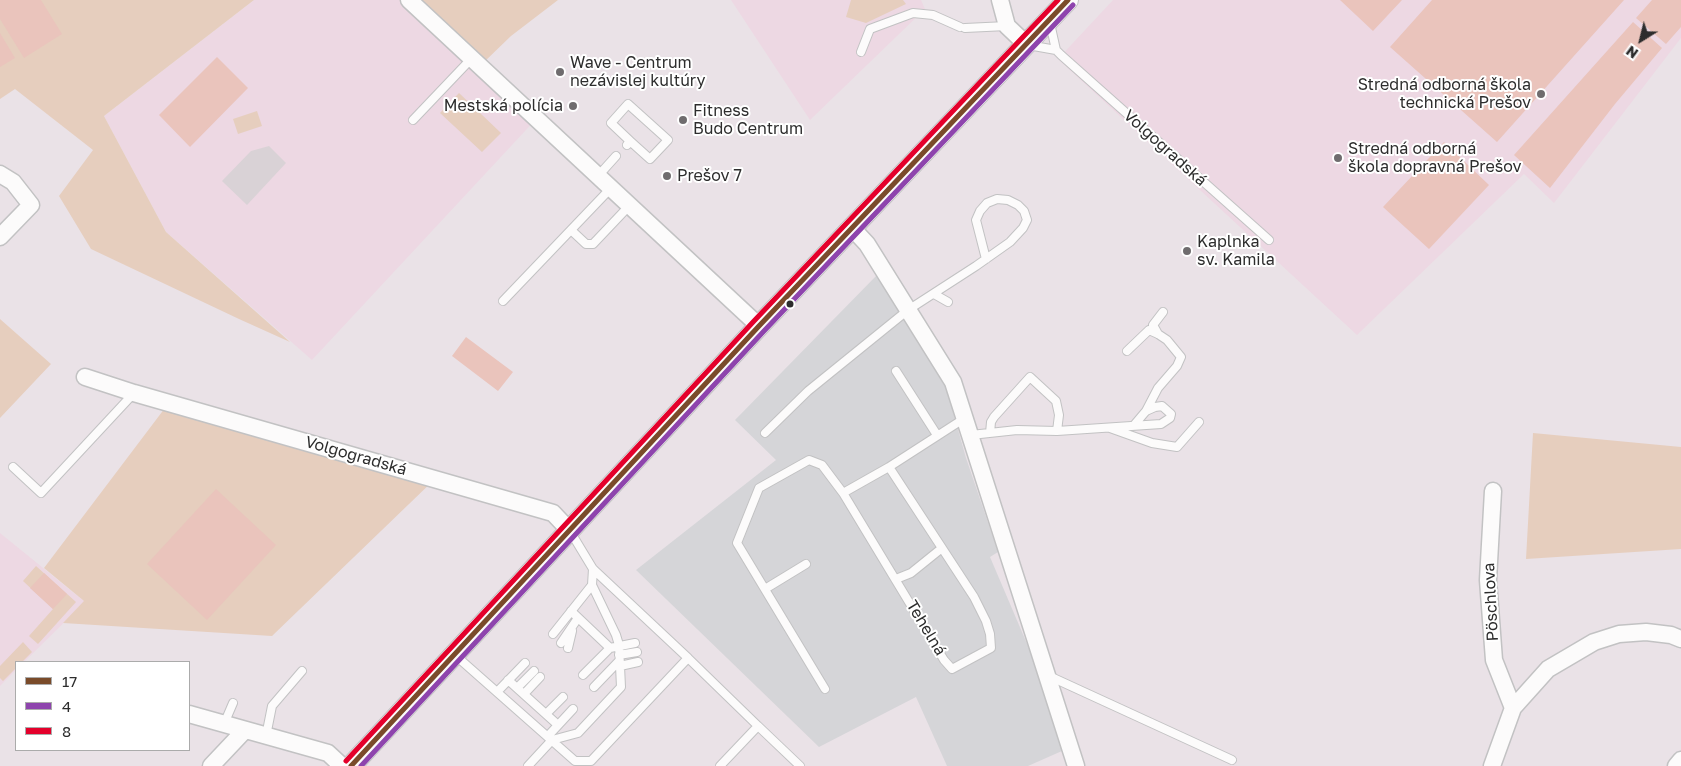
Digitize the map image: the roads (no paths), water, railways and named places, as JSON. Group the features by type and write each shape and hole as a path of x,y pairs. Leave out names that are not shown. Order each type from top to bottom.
{"street":[{"path":"409,0 760,326"},
{"path":"1000,0 1007,26 1027,45"},
{"path":"351,766 760,326 1068,0"},
{"path":"0,174 13,182 31,204 0,237"},
{"path":"853,229 867,244 953,382 1076,766"},
{"name":"Volgogradská","path":"85,377 552,512 570,532"},
{"name":"Pöschlova","path":"1493,491 1488,580 1494,660 1513,708"},
{"path":"1492,766 1513,708 1548,669 1594,642 1620,634 1646,632 1671,635 1681,639"},
{"path":"190,714 328,753 342,766"},
{"path":"211,766 245,730"},
{"path":"1676,766 1681,760"}],"lane":[{"path":"862,52 870,29 913,13 933,15 963,27 1007,26"},
{"path":"1049,21 1059,52"},
{"path":"1027,45 1059,52"},
{"name":"Volgogradská","path":"1059,52 1269,240"},
{"path":"413,120 468,55"},
{"path":"628,104 668,140 650,159 629,143 611,123 628,104"},
{"path":"598,176 616,156"},
{"path":"503,301 611,188"},
{"path":"765,433 808,391 908,310 934,294 986,259 1010,242 1023,228 1027,220 1024,211 1018,205 1008,200 997,199 988,203 980,211 976,220 986,259"},
{"path":"571,230 586,244 593,244 630,205"},
{"path":"934,294 948,302"},
{"path":"1126,351 1151,328 1163,312"},
{"path":"1135,424 1146,411 1158,388 1177,366 1181,357 1167,340 1151,328"},
{"path":"896,371 937,436"},
{"path":"990,433 991,422 994,417 1030,377 1056,401 1059,415 1057,431"},
{"path":"13,467 41,494 134,392"},
{"path":"971,435 1017,430 1057,431 1108,428 1135,424 1161,424 1170,418 1171,414 1162,406 1155,406 1146,411"},
{"path":"843,493 889,467 965,418"},
{"path":"1108,428 1152,443 1177,448 1199,422"},
{"name":"Tehelná","path":"765,589 737,542 759,488 809,460 822,465 843,493 944,660 952,669 991,648 990,634 986,621 974,597 889,467"},
{"name":"Volgogradská","path":"570,532 593,569 800,766"},
{"path":"896,579 911,573 942,548"},
{"path":"806,564 765,589 825,688"},
{"path":"550,738 578,733 621,687 616,635 592,585 593,569"},
{"path":"553,634 592,585"},
{"path":"571,611 576,621 610,648"},
{"path":"564,645 576,621"},
{"path":"583,675 610,648 635,643"},
{"path":"594,687 619,661 637,652"},
{"path":"455,655 550,738 575,763 591,762 688,658"},
{"path":"619,661 638,662"},
{"path":"497,692 525,663"},
{"path":"266,736 272,706 302,672"},
{"path":"517,688 537,674 524,694"},
{"path":"1047,675 1232,760"},
{"path":"508,680 558,725"},
{"path":"546,714 563,697"},
{"path":"224,724 233,703"},
{"path":"528,766 573,708"},
{"path":"720,766 758,726"}],"place":[{"name":"Wave - Centrum nezávislej kultúry","path":"560,72"},
{"name":"Stredná odborná škola technická Prešov","path":"1541,94"},
{"name":"Mestská polícia","path":"573,106"},
{"name":"Fitness Budo Centrum","path":"683,120"},
{"name":"Stredná odborná škola dopravná Prešov","path":"1338,158"},
{"name":"Prešov 7","path":"667,176"},
{"name":"Kaplnka sv. Kamila","path":"1187,251"}]}
